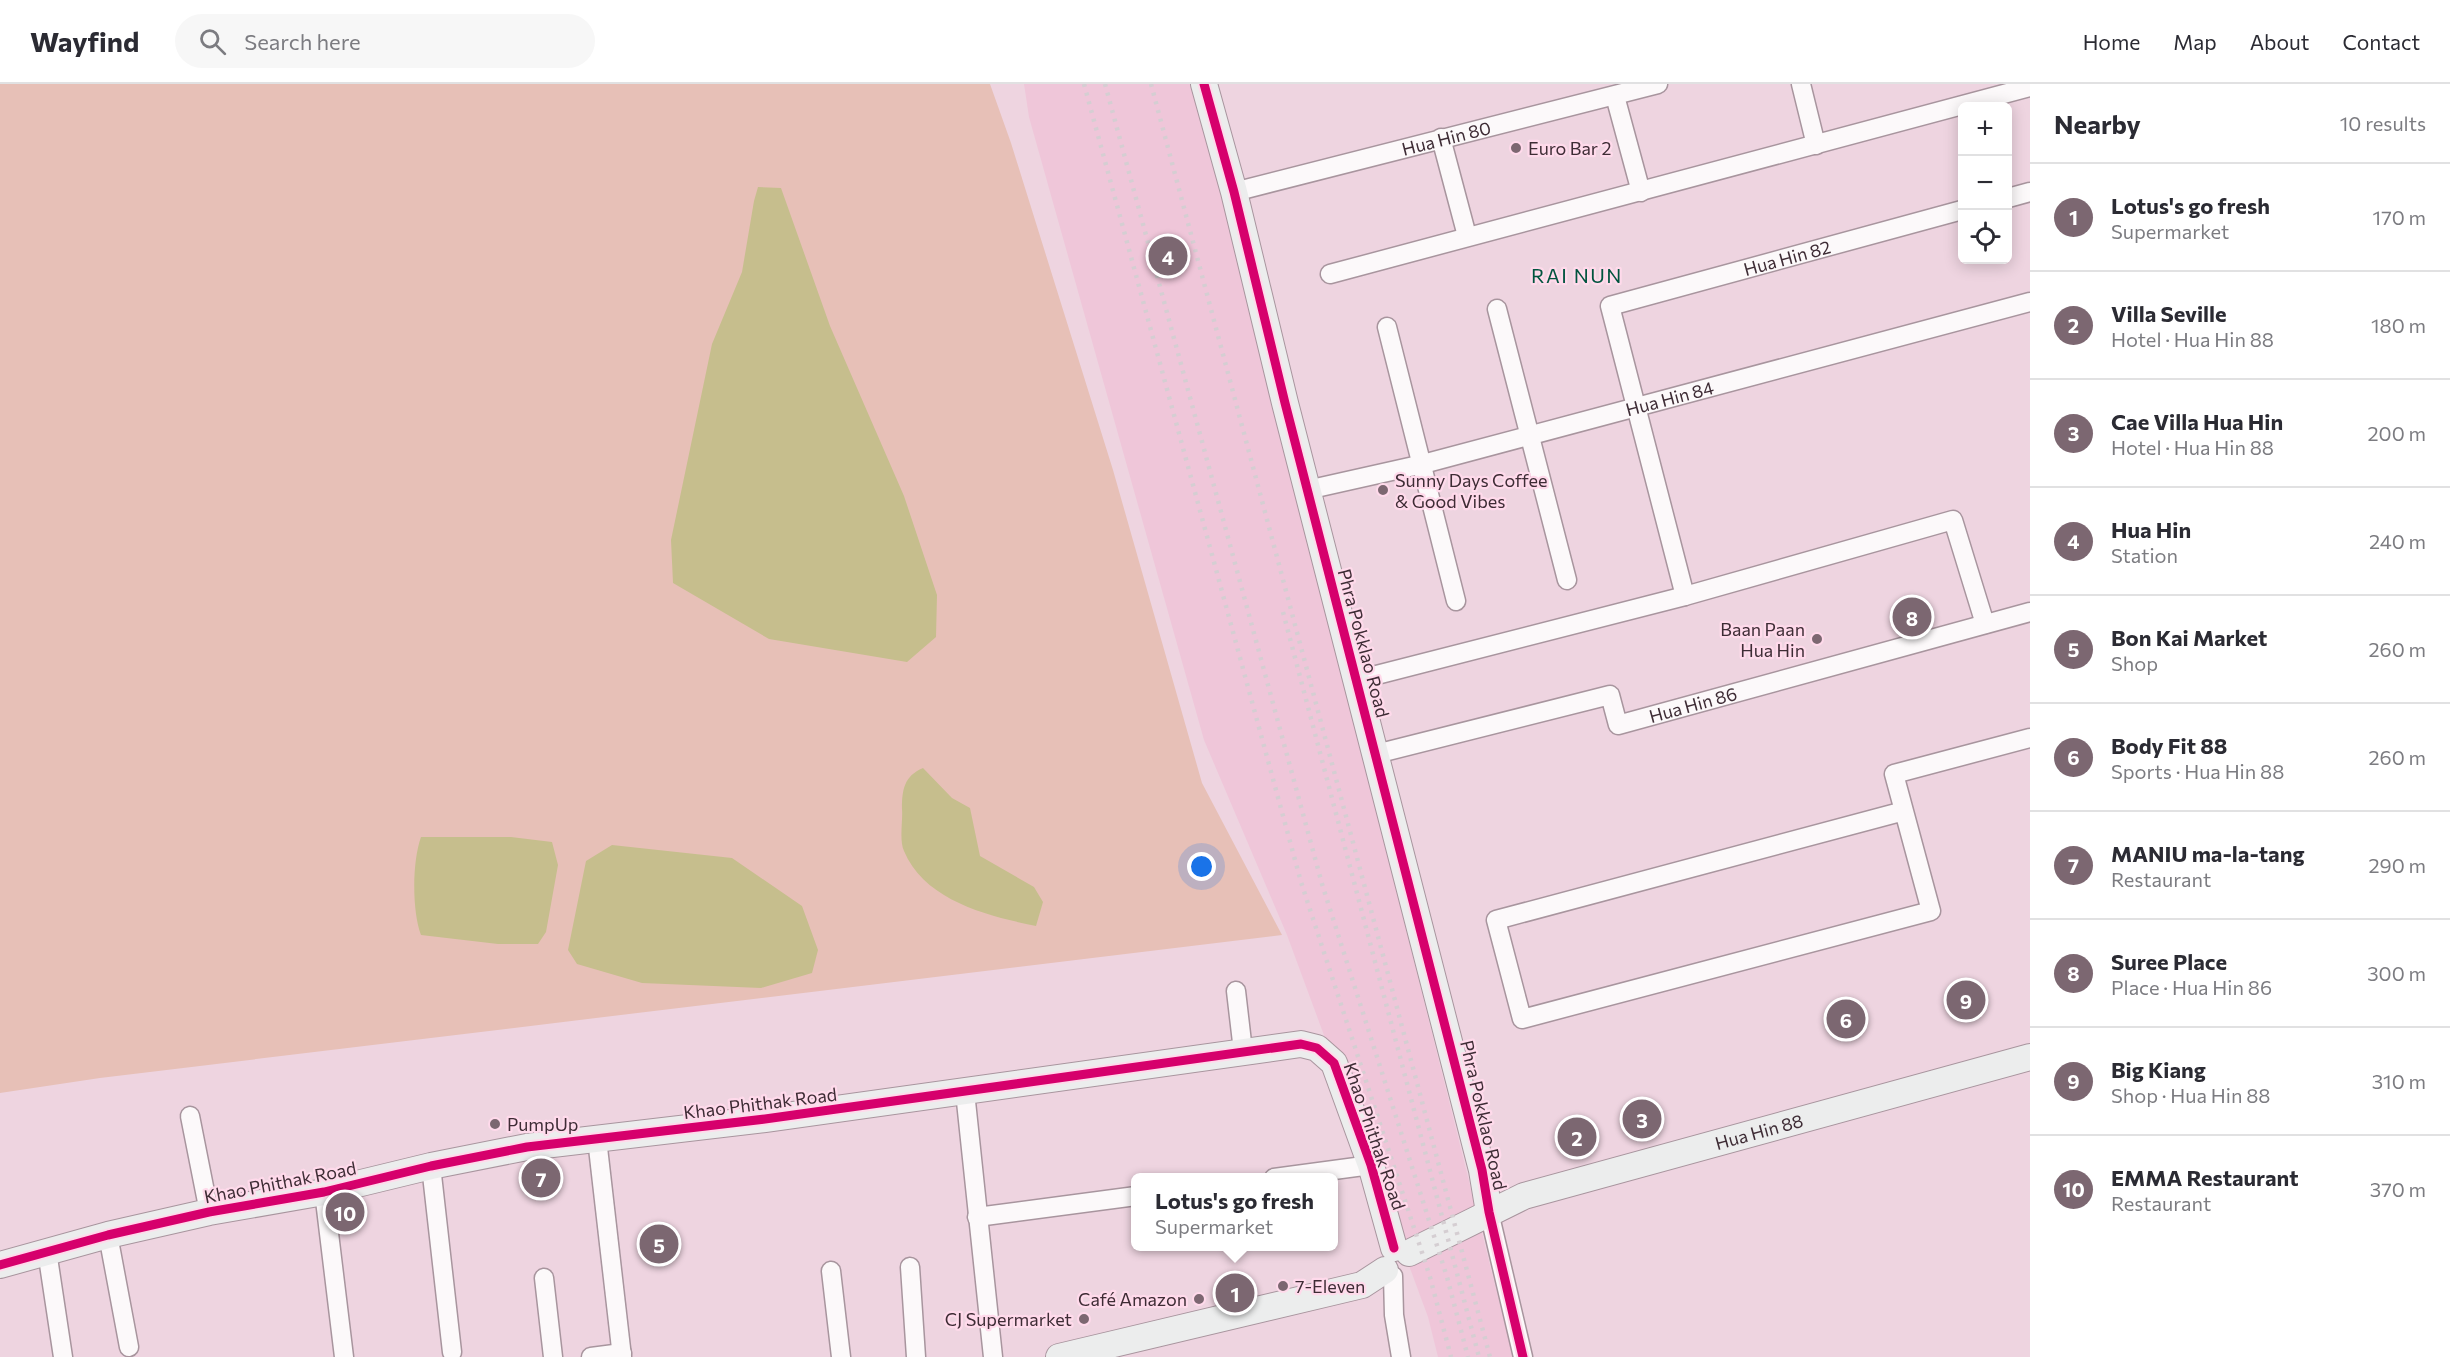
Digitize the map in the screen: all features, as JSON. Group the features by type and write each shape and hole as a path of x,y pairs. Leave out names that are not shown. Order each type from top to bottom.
{"street":[{"name":"Phra Pokklao Road","path":"1204,84 1234,192 1307,490 1482,1170 1489,1212"},
{"name":"Hua Hin 80","path":"1234,192 1658,84"},
{"path":"1801,84 1816,145"},
{"path":"1971,84 1976,102 2030,87"},
{"path":"1615,96 1641,192"},
{"path":"1330,274 1958,107"},
{"path":"1441,138 1467,236"},
{"path":"2012,197 2030,192"},
{"name":"Hua Hin 82","path":"1638,406 1610,306 1958,211"},
{"name":"Hua Hin 84","path":"1307,490 1423,464 2030,302"},
{"path":"1497,309 1567,580"},
{"path":"1387,327 1456,601"},
{"path":"1638,406 1686,596"},
{"path":"1357,680 1686,596 1953,520 1985,624"},
{"name":"Hua Hin 86","path":"1376,754 1610,695 1618,725 2030,612"},
{"path":"1904,811 1496,920 1522,1019 1931,911 1904,811 1894,774 2030,738"},
{"path":"1236,991 1243,1051"},
{"name":"Khao Phithak Road","path":"0,1265 108,1235 208,1212 324,1192 431,1166 527,1147 765,1119 1301,1044 1317,1047 1334,1063 1371,1165 1395,1262"},
{"name":"Hua Hin 88","path":"1072,1356 1362,1285 1395,1262 1489,1212 1524,1197 2030,1057"},
{"path":"965,1092 993,1357"},
{"path":"190,1116 208,1212"},
{"path":"591,1357 622,1355 597,1139"},
{"path":"1311,1173 1371,1165"},
{"path":"431,1166 452,1352"},
{"path":"324,1192 344,1357"},
{"path":"977,1217 1131,1197"},
{"path":"1489,1212 1523,1357"},
{"path":"108,1235 129,1347"},
{"path":"47,1251 63,1357"},
{"path":"1395,1262 1394,1315 1401,1357"},
{"path":"910,1267 916,1357"},
{"path":"831,1271 841,1357"},
{"path":"544,1278 553,1357"}],"shaded area":[{"path":"0,84 990,84 1011,143 1113,470 1202,783 1282,935 100,1078 0,1093"},
{"path":"1024,84 1192,84 1255,326 1513,1357 1438,1357 1428,1317 1287,935 1204,740 1029,117"},
{"path":"758,187 781,188 830,326 904,496 937,595 936,637 907,662 769,639 673,583 671,540 712,344 742,272"},
{"path":"923,768 952,798 970,808 980,856 1034,887 1043,902 1036,926 998,917 960,904 942,894 914,868 904,851 902,841 903,796 908,779"},
{"path":"421,837 511,837 552,842 558,865 546,932 538,944 498,944 421,935 416,913 414,886 416,859"},
{"path":"612,845 732,858 802,906 818,950 812,973 761,988 642,983 577,964 568,950 586,861"}],"railway":[{"path":"1084,84 1301,882 1430,1277 1451,1357"},
{"path":"1105,84 1322,884 1447,1277 1468,1357"},
{"path":"1151,84 1490,1357"},
{"path":"1283,612 1479,1357"}],"cycle path":[{"path":"1204,84 1234,192 1285,403 1482,1170 1489,1212 1523,1357"},
{"path":"0,1265 108,1235 209,1212 324,1192 431,1166 527,1147 765,1119 1301,1044 1317,1048 1334,1063 1371,1165 1394,1248"}],"place":[{"name":"Euro Bar 2","path":"1516,148"},
{"name":"Hua Hin","path":"1168,256"},
{"name":"Sunny Days Coffee & Good Vibes","path":"1383,490"},
{"name":"Suree Place","path":"1912,617"},
{"name":"Baan Paan Hua Hin","path":"1817,639"},
{"name":"Big Kiang","path":"1966,1000"},
{"name":"Body Fit 88","path":"1846,1019"},
{"name":"Cae Villa Hua Hin","path":"1642,1119"},
{"name":"PumpUp","path":"495,1124"},
{"name":"Villa Seville","path":"1577,1137"},
{"name":"MANIU ma-la-tang","path":"541,1178"},
{"name":"EMMA Restaurant","path":"345,1212"},
{"name":"Bon Kai Market","path":"659,1244"},
{"name":"7-Eleven","path":"1283,1286"},
{"name":"Lotus's go fresh","path":"1235,1293"},
{"name":"Café Amazon","path":"1199,1299"},
{"name":"CJ Supermarket","path":"1084,1319"}],"district":[{"name":"RAI NUN","path":"1577,275"}]}
